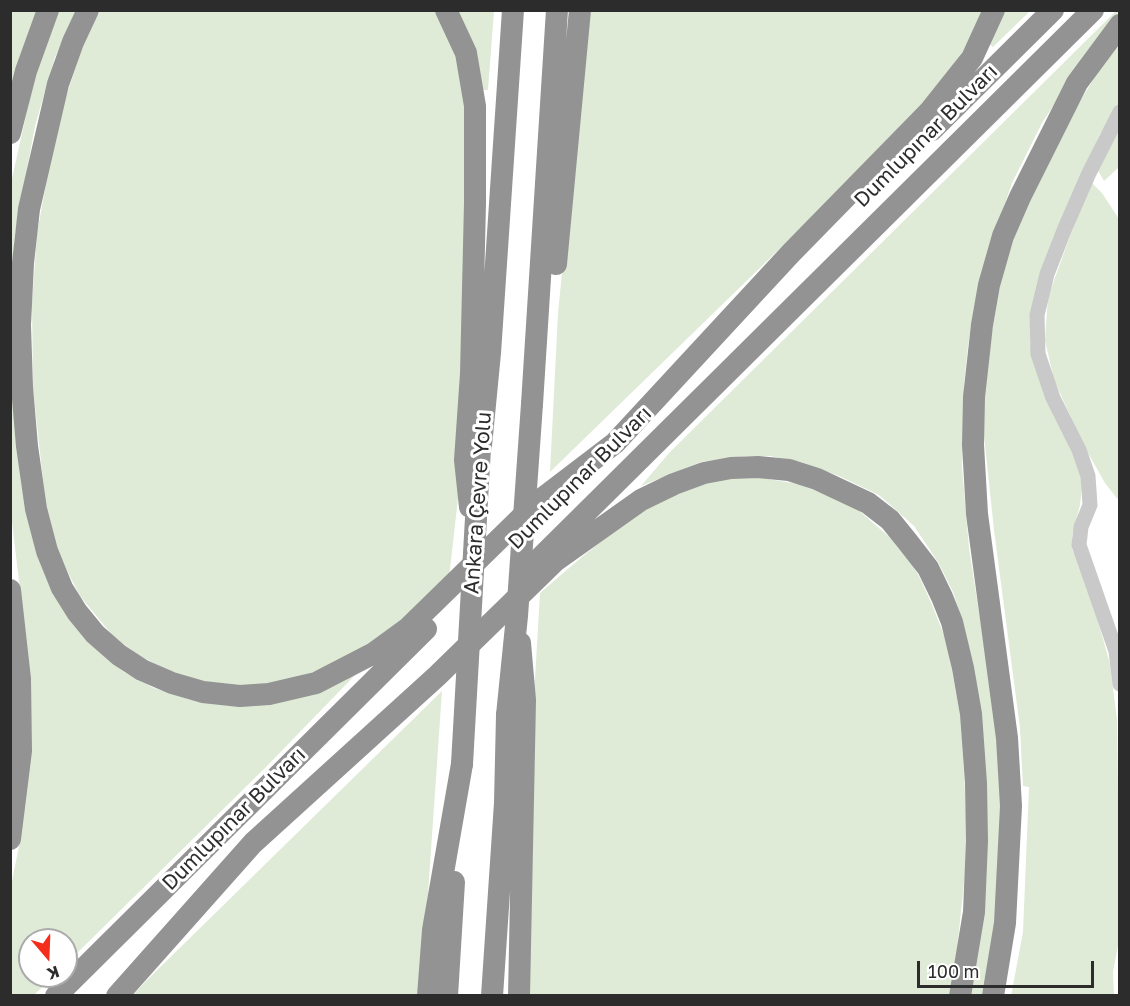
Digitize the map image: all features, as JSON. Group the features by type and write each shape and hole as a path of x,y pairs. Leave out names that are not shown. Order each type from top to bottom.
{"highway":[{"path":"10,133 27,71 48,10"},
{"path":"88,10 73,42 58,84 29,209 23,262 20,325 22,387 36,509 53,570 76,612 95,634 119,655 142,670 172,683 203,692 240,696 269,694 316,683 374,653 407,629 535,504 615,443 791,254 929,112 972,58 994,10"},
{"path":"446,10 466,53 475,106 471,374 473,454"},
{"name":"Ankara Çevre Yolu","path":"447,996 474,553 473,454 490,353 513,10"},
{"path":"492,996 505,803 507,715 517,616 557,10"},
{"path":"534,362 553,296 580,10"},
{"name":"Dumlupınar Bulvarı","path":"56,996 1053,10"},
{"name":"Dumlupınar Bulvarı","path":"99,996 1093,10"},
{"path":"993,996 1005,923 1011,806 1007,738 976,503 973,445 974,397 982,325 1003,237 1020,197 1077,82 1119,25"},
{"path":"117,996 253,843 437,676 555,561 641,500 674,484 704,473 731,468 758,467 789,470 844,490 868,503 890,520 928,568 952,622 971,714 976,783 977,841 974,912 960,996"},
{"path":"10,590 20,680 21,751 10,839"},
{"path":"517,616 525,700 519,996"},
{"path":"428,996 433,930 462,764"}],"street":[{"path":"1119,112 1065,228 1047,274 1037,315 1038,354 1053,398 1079,450 1088,476 1090,505 1081,527 1079,545 1116,651 1119,684"}],"green space":[{"path":"11,11 38,11 11,90"},
{"path":"59,11 77,11 55,57 35,126 15,233 11,281 27,509 107,658 124,672 154,688 191,700 361,669 266,767 78,952 78,928 18,928 18,988 41,988 34,995 11,996 11,886 21,836 26,641 10,505 11,183 33,84 46,41"},
{"path":"100,11 437,11 466,80 461,472 449,578 408,615 338,665 261,687 200,681 167,670 138,655 113,636 80,596 56,549 47,517 33,388 32,303 37,234 56,127 82,48"},
{"path":"455,11 494,11 488,90 483,90"},
{"path":"588,11 986,11 948,77 802,227 550,472 558,313"},
{"path":"1003,11 1030,11 993,47 989,44"},
{"path":"1116,11 1119,11 1042,123 1012,183 992,242 974,307 968,346 964,384 962,467 969,548 995,715 1003,795 992,948 983,995 969,995 963,622 953,592 938,562 914,526 879,495 839,476 801,462 770,456 746,456 701,462 641,486 669,453"},
{"path":"1119,38 1119,104 1099,136 1037,288 1030,342 1048,399 1083,477 1080,505 1072,535 1072,549 1087,582 1110,664 1117,720 1120,935 1113,972 1114,995 1011,996 1023,932 1029,787 1023,786 1020,728 982,417 991,338 1001,279 1023,209 1064,127"},
{"path":"1119,128 1119,167 1104,181 1096,167"},
{"path":"1090,181 1102,193 1119,219 1119,501 1105,483 1084,446 1054,380 1045,340 1048,297"},
{"path":"732,477 762,478 798,484 857,509 901,547 919,576 933,607 947,643 961,720 968,846 957,949 949,995 526,996 533,713 540,593 655,499 694,484"},
{"path":"442,691 421,995 132,996 146,981"}]}
